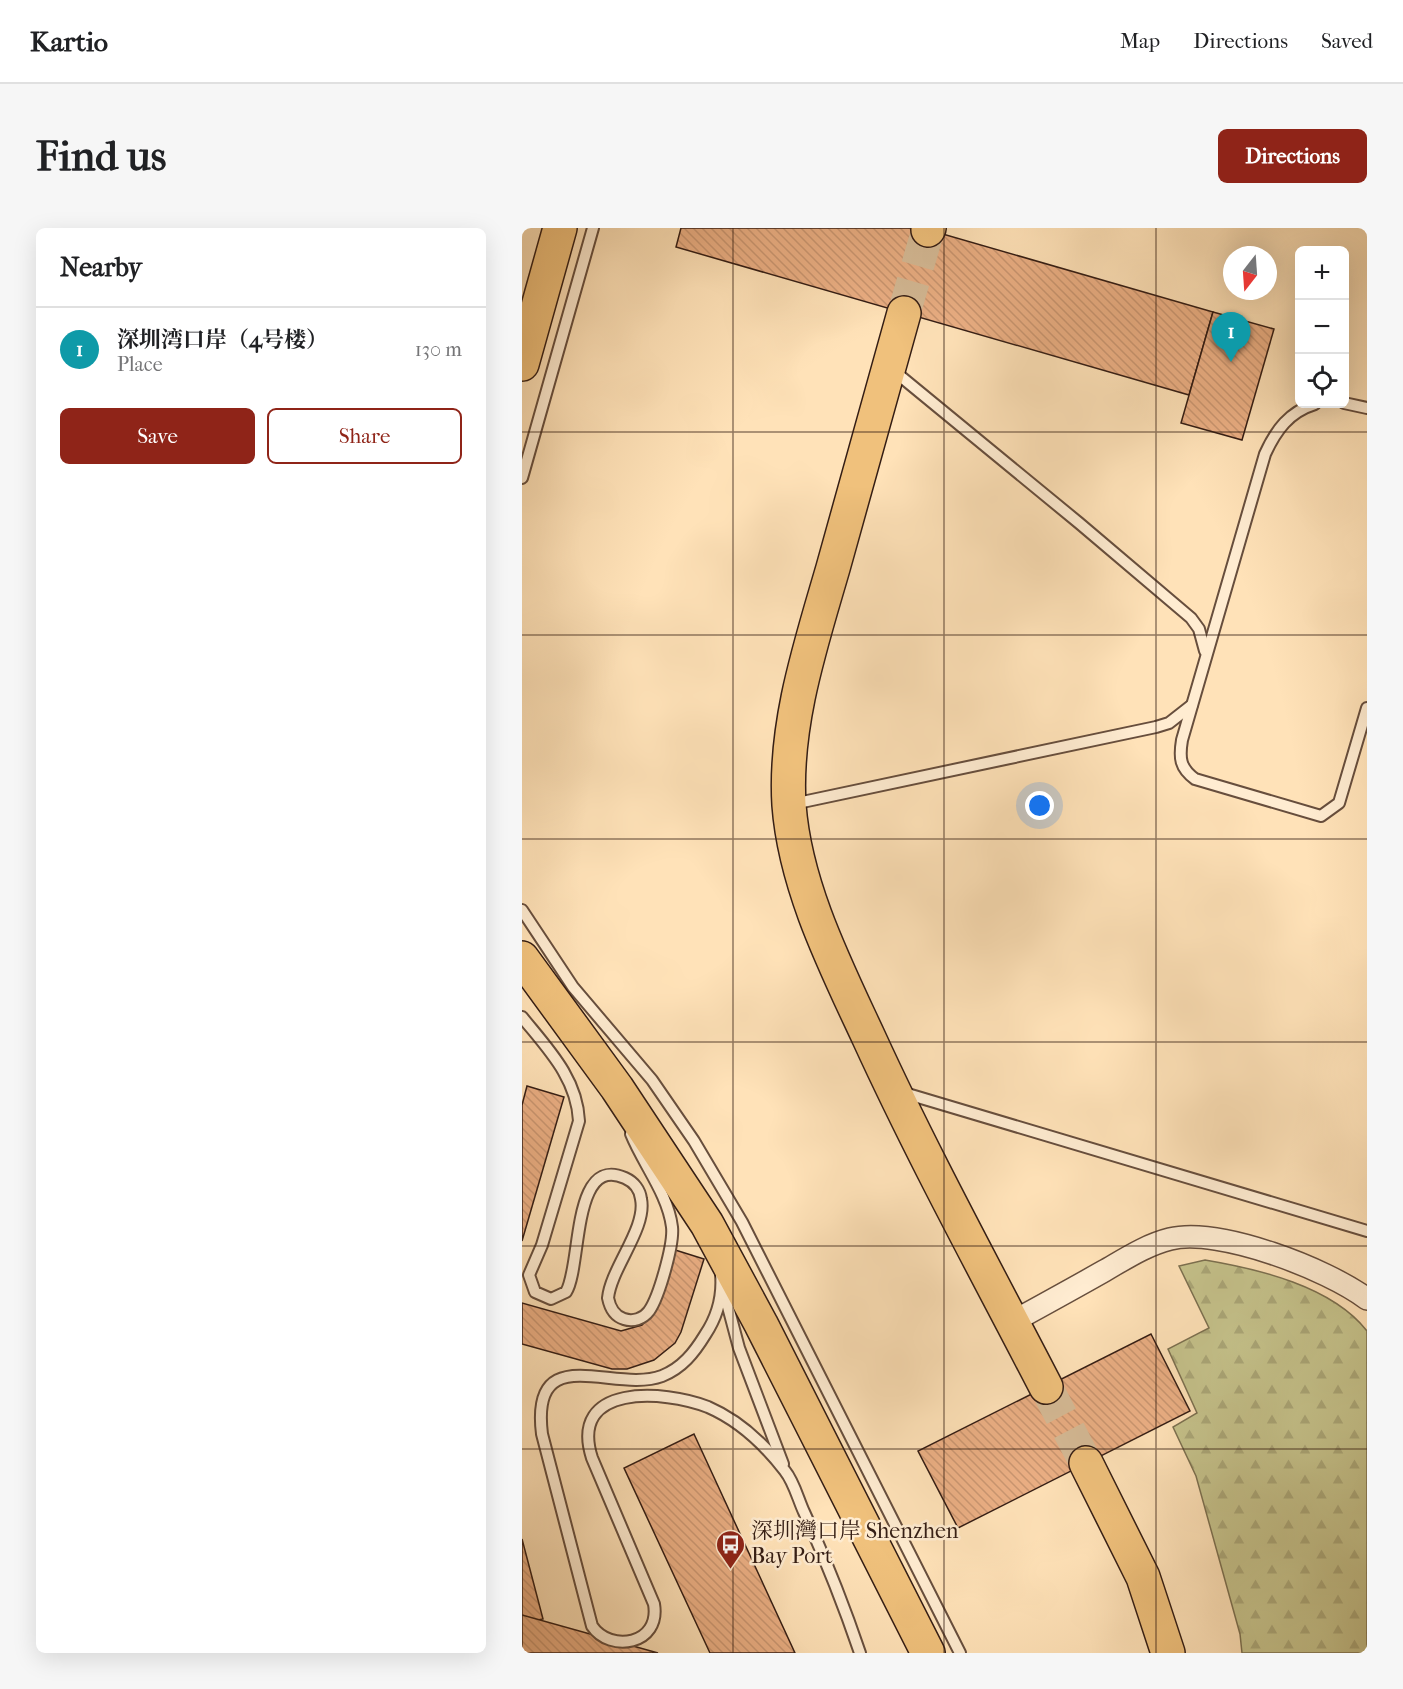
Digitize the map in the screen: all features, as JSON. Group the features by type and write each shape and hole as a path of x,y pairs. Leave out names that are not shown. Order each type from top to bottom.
{"highway":[{"path":"522,364 560,228"},
{"path":"904,313 802,677 791,747 789,804 796,848 809,897 846,991 892,1090 1047,1387"},
{"path":"522,958 617,1088 706,1224 772,1345 928,1653"},
{"path":"1086,1463 1143,1577 1168,1653"}],"street":[{"path":"1012,1322 1146,1248 1170,1239 1193,1236 1300,1263 1334,1277 1367,1299"}],"lane":[{"path":"522,478 593,228"},
{"path":"889,368 1079,522 1191,618 1204,641 1205,658"},
{"path":"1349,404 1367,408"},
{"path":"1302,408 1279,427 1265,454 1192,705 1180,751 1180,762 1185,772 1195,779 1321,816 1339,803 1367,708"},
{"path":"789,804 1156,727 1169,723 1192,705"},
{"path":"522,910 573,987 652,1080 694,1141 742,1222 960,1653"},
{"path":"522,1017 568,1078 576,1098 579,1121 545,1234 531,1270 531,1287 539,1296 551,1299 566,1292 573,1274 587,1193 600,1178 615,1176 624,1178 641,1195 641,1212 608,1298 615,1314 633,1320 644,1316 652,1306 670,1250 672,1227 652,1176 636,1147 617,1088"},
{"path":"892,1090 1367,1231"},
{"path":"706,1224 718,1256 722,1285 739,1348 786,1472 837,1584 860,1653"},
{"path":"722,1285 717,1311 708,1330 694,1352 678,1367 661,1376 641,1380 569,1374 550,1387 543,1398 540,1410 542,1434 595,1632 610,1644 630,1646 648,1634 655,1614 654,1604 588,1447 589,1426 598,1410 605,1404 622,1398 648,1396 676,1398 708,1408 734,1421 753,1436 786,1472"}],"green space":[{"path":"1205,1260 1270,1275 1314,1291 1352,1315 1367,1331 1367,1653 1242,1653 1240,1634 1196,1476 1173,1427 1197,1413 1168,1349 1209,1328 1179,1266"}],"building":[{"path":"681,228 922,228 1213,312 1189,395 676,247"},
{"path":"1213,312 1274,329 1242,440 1181,423"},
{"path":"527,1086 564,1097 522,1241 522,1105"},
{"path":"672,1249 704,1259 681,1332 675,1343 654,1360 627,1369 612,1369 522,1344 522,1303 621,1331 642,1325 649,1317"},
{"path":"1151,1334 1190,1411 958,1528 918,1451"},
{"path":"694,1434 795,1653 710,1653 624,1468"},
{"path":"522,1539 543,1619 522,1623"},
{"path":"522,1615 658,1653 522,1653"}],"tunnel":[{"path":"904,313 928,230"},
{"path":"1046,1387 1086,1463"}],"place":[{"name":"深圳湾口岸（4号楼）","path":"1231,362"},
{"name":"深圳灣口岸 Shenzhen Bay Port","path":"730,1570"}]}
